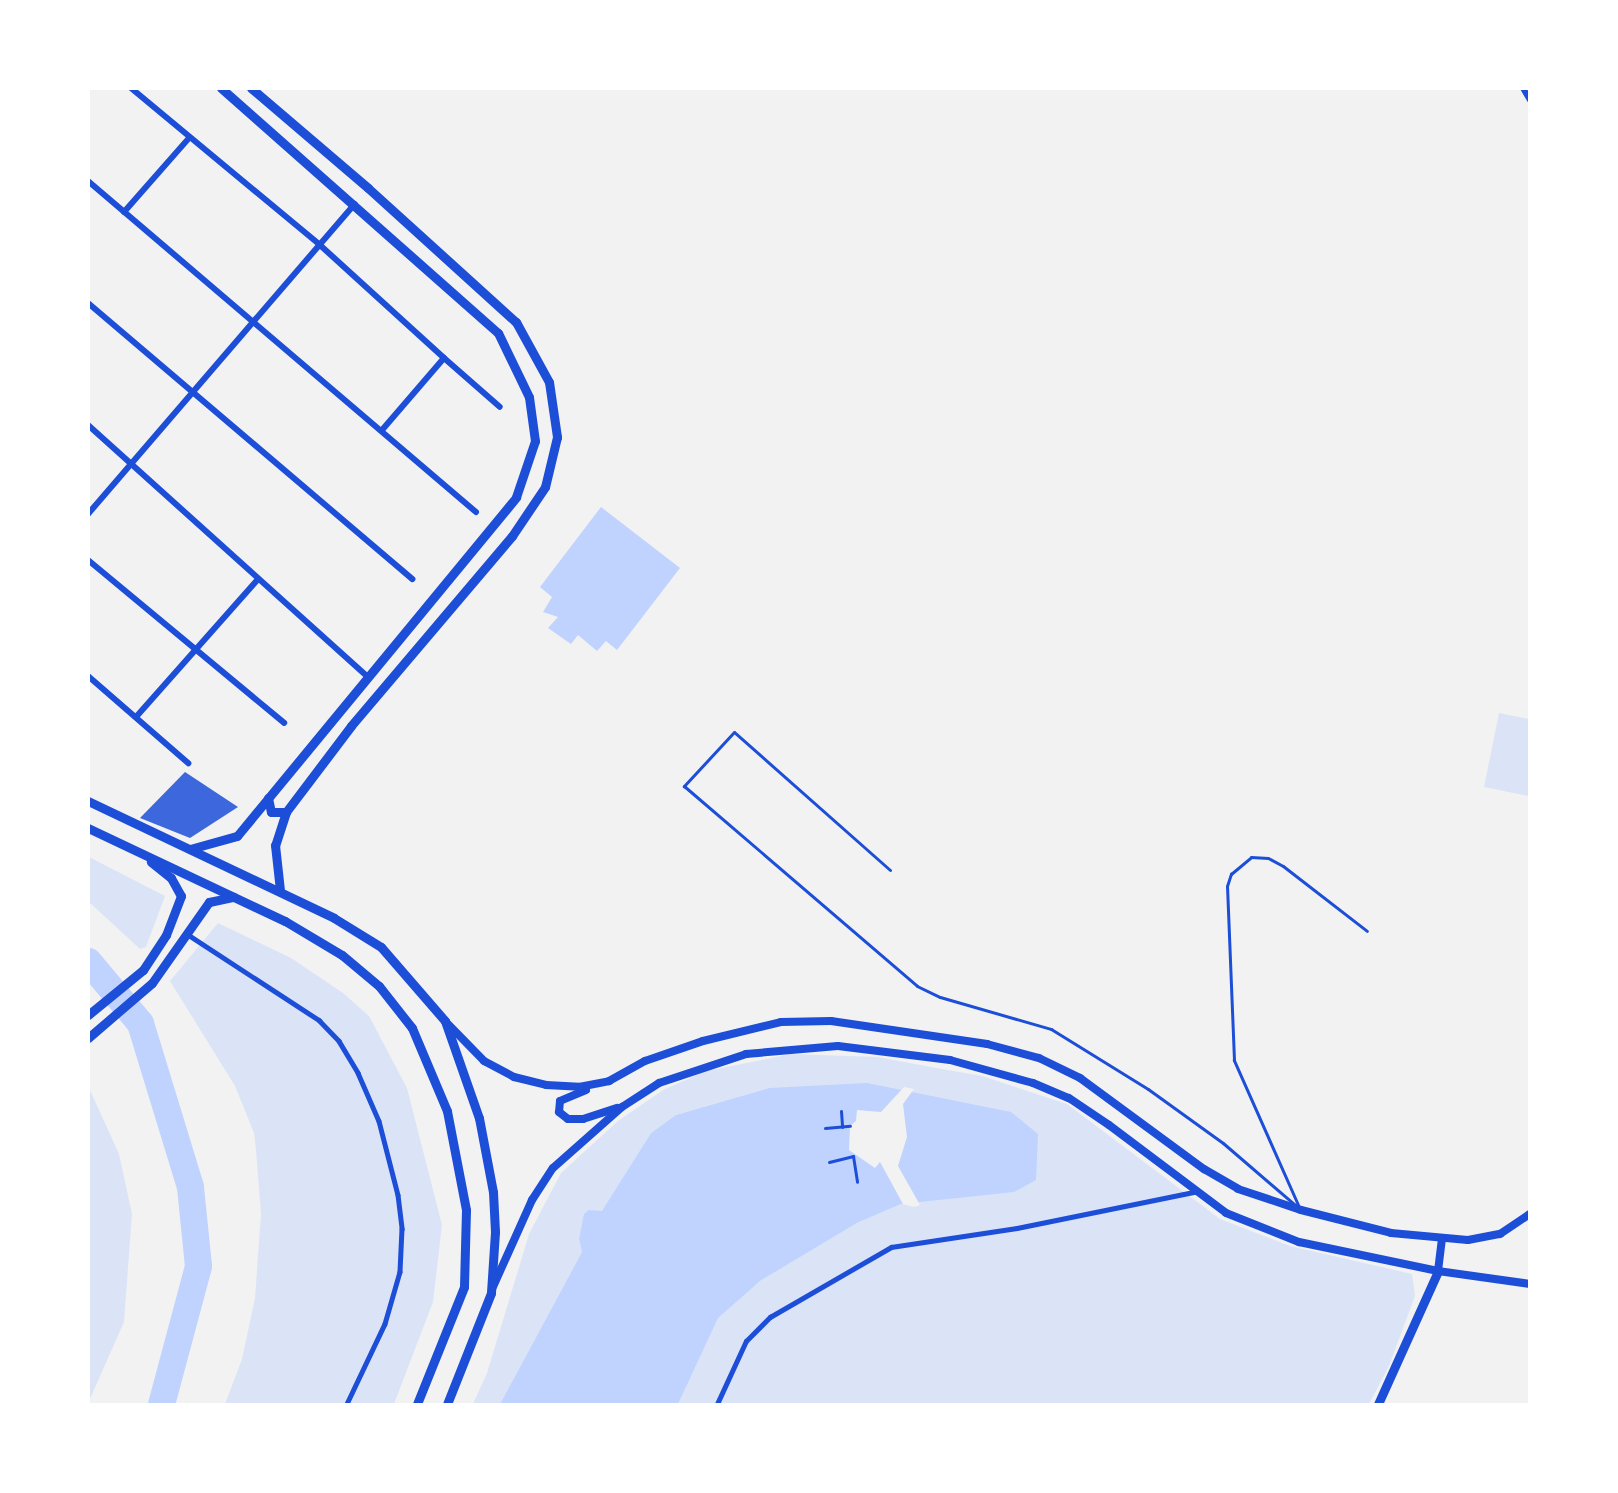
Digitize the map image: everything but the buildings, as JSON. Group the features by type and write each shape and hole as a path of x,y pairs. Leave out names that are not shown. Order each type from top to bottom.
{"main road":[{"path":"190,849 237,836 516,497 535,441 529,397 498,333 355,204 221,88"},
{"path":"251,88 368,188 516,322 549,382 557,437 545,488 512,536 351,726 286,812 275,846 280,890"},
{"path":"355,204 368,188"},
{"path":"420,616 434,628"},
{"path":"268,798 271,812 286,812"},
{"path":"88,801 280,890 381,947 445,1021 479,1118 494,1192 495,1232 491,1293 447,1404"},
{"path":"88,828 285,921 342,955 378,986 412,1028 447,1111 466,1210 464,1287 417,1404"},
{"path":"88,1015 143,970 166,935 181,896 171,878 129,846"},
{"path":"88,1038 152,982 209,902 233,897"},
{"path":"1377,1404 1438,1271"}],"street":[{"path":"131,88 321,246 500,407"},
{"path":"1523,88 1530,100"},
{"path":"124,212 189,138"},
{"path":"88,181 476,512"},
{"path":"88,514 255,323 355,204"},
{"path":"88,303 412,579"},
{"path":"382,430 444,357"},
{"path":"88,425 368,677"},
{"path":"88,561 284,723"},
{"path":"136,717 258,579"},
{"path":"88,676 188,763"},
{"path":"186,934 319,1020 339,1041 358,1073 379,1121 398,1195 402,1229 400,1272 385,1324 347,1404"},
{"path":"445,1021 484,1061 514,1077 546,1085 579,1088 609,1081"},
{"path":"622,1107 583,1119 568,1119 559,1112 560,1101 609,1081 645,1061 694,1044 781,1022 831,1021 987,1044 1039,1058 1080,1078 1204,1169 1238,1189 1352,1226 1442,1239 1468,1240 1500,1234 1530,1214"},
{"path":"491,1293 532,1200 553,1168 622,1107 659,1083 746,1054 790,1047 838,1046 932,1057 984,1067 1069,1098 1194,1192 1226,1213 1299,1242 1438,1271 1530,1284"},
{"path":"717,1404 746,1341 770,1317 891,1247 1017,1228 1194,1192"},
{"path":"1438,1271 1442,1239"}],"lane":[{"path":"890,870 734,732 684,786 917,986 940,998 1051,1029 1148,1089 1204,1129 1300,1210"},
{"path":"1300,1210 1234,1060 1227,886 1231,874 1251,857 1268,858 1283,866 1367,931"}],"path":[{"path":"841,1111 842,1127"},
{"path":"825,1128 850,1126"},
{"path":"829,1162 853,1156 857,1182"}],"shaded area":[{"path":"1499,713 1529,719 1529,796 1484,787"},
{"path":"89,857 165,896 146,947 140,949 89,902"},
{"path":"218,923 291,958 343,993 369,1016 407,1088 442,1225 433,1302 394,1404 225,1404 242,1359 255,1298 261,1214 254,1133 235,1086 170,981"},
{"path":"791,1054 878,1057 982,1076 1067,1104 1220,1219 1290,1246 1412,1274 1415,1296 1389,1366 1369,1404 678,1404 702,1346 718,1318 738,1298 760,1281 857,1223 901,1204 913,1204 913,1092 769,1088 676,1115 651,1133 602,1212 589,1210 579,1239 582,1252 500,1404 473,1404 487,1373 529,1234 561,1173 618,1121 663,1090 706,1071"},
{"path":"89,1088 119,1154 132,1214 124,1322 89,1401"}],"water":[{"path":"601,507 680,568 617,650 606,641 597,651 578,635 571,644 548,628 558,617 543,612 552,597 540,587"},
{"path":"867,1083 1011,1112 1038,1134 1036,1180 1014,1192 901,1204 857,1223 760,1281 718,1318 678,1404 500,1404 582,1252 579,1239 584,1214 589,1210 602,1211 651,1133 676,1115 769,1088"}],"pier":[{"path":"904,1087 914,1089 903,1104 907,1137 898,1166 920,1205 914,1207 903,1204 880,1162 875,1168 849,1150 850,1126 856,1121 857,1110 881,1112"}],"waterway":[{"path":"88,961 140,1023 190,1187 198,1266 161,1404"}]}
